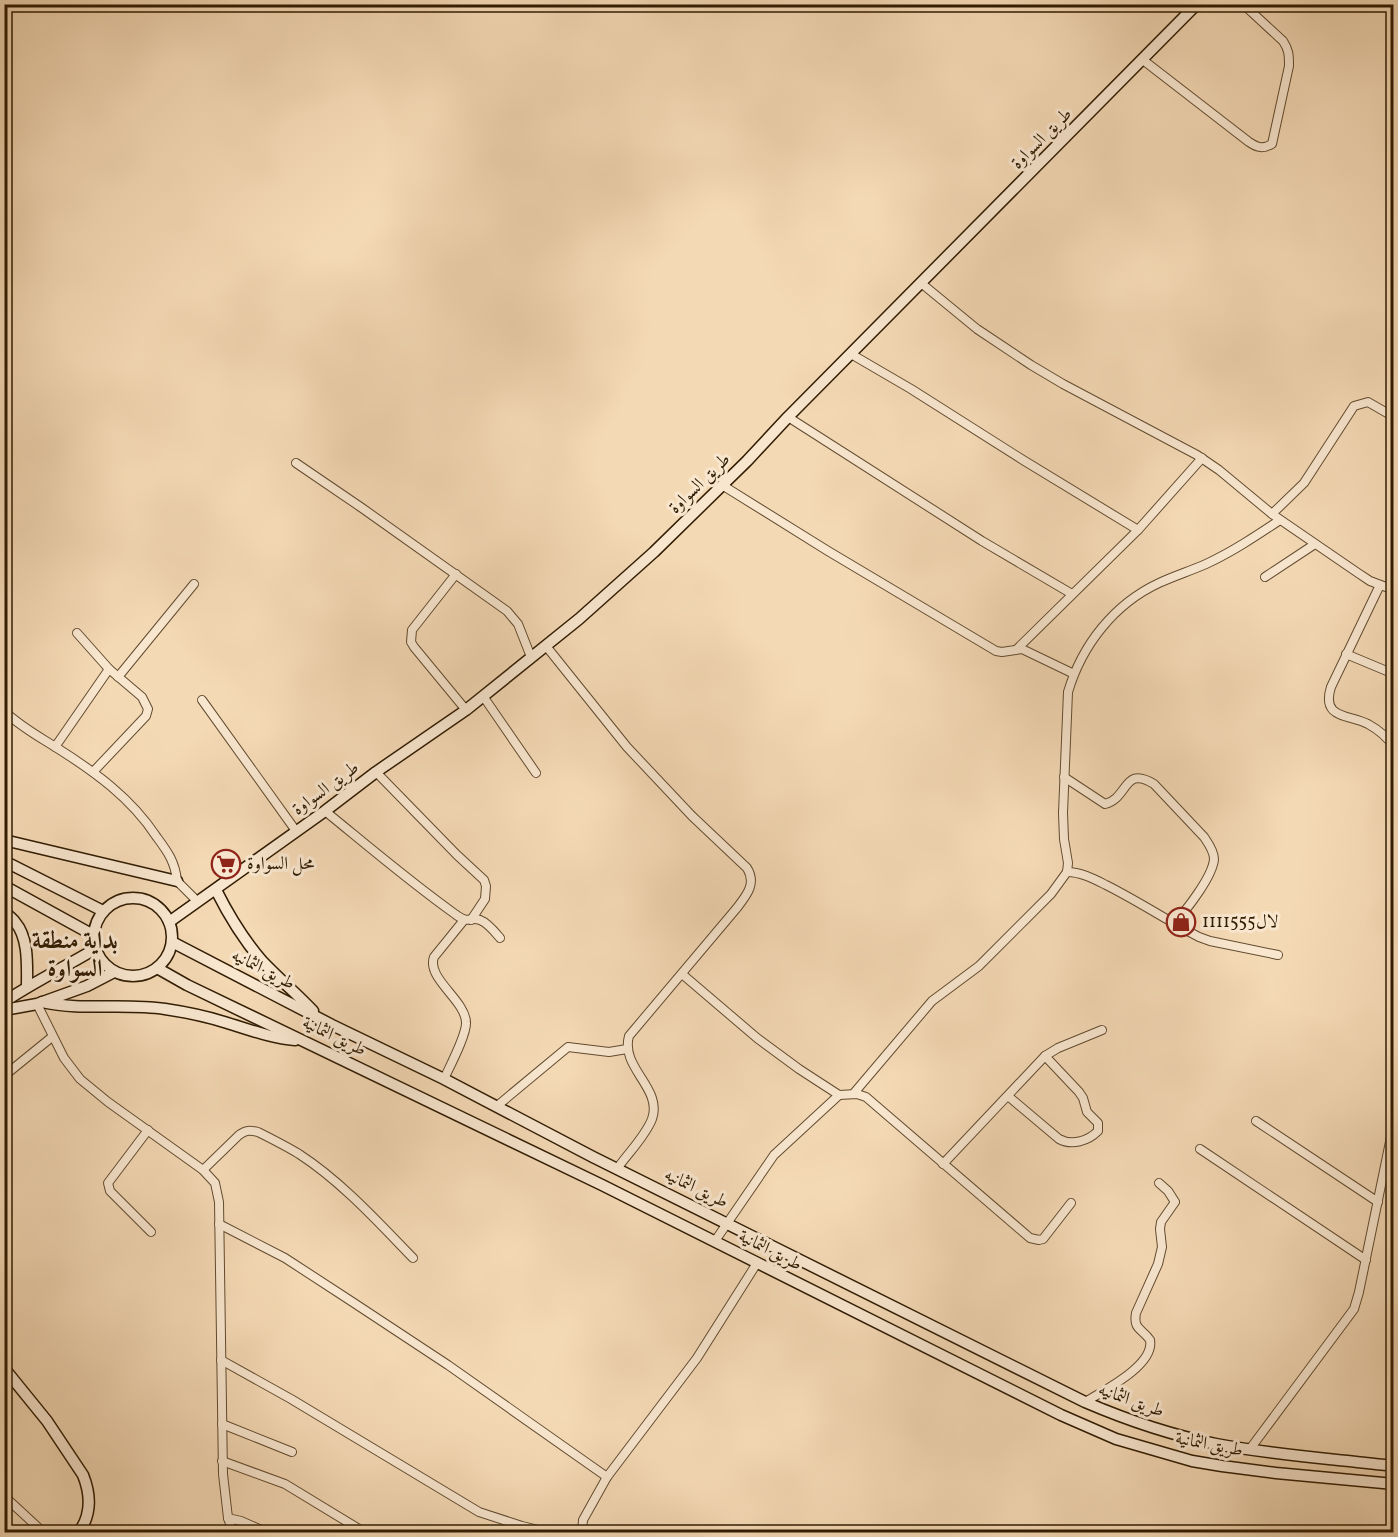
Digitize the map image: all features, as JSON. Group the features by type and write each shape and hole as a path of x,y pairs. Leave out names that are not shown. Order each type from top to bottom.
{"street":[{"name":"طريق السواوة","path":"169,922 376,772 466,710 618,586 722,485 1197,4"},
{"path":"1143,60 1249,142 1257,147 1265,148 1272,144 1290,54 1283,41 1243,4"},
{"path":"921,283 977,329 1063,384 1202,458 1280,520 1358,573 1394,590"},
{"path":"851,354 1138,530"},
{"path":"1272,514 1304,483 1354,406 1368,402 1394,417"},
{"path":"788,417 982,541 1072,594"},
{"path":"1017,650 1138,530 1202,458"},
{"path":"296,463 499,604 514,618 531,657"},
{"path":"722,485 991,648 1002,652 1022,649 1074,674"},
{"path":"854,1094 932,1002 979,966 1051,894 1067,872 1063,813 1068,692 1074,674 1092,640 1121,608 1136,596 1159,583 1215,560 1280,520"},
{"path":"1265,577 1315,543"},
{"path":"456,574 412,630 411,637 414,647 466,710"},
{"path":"118,677 194,584"},
{"path":"1380,585 1328,695 1331,709 1335,713 1368,724 1394,747"},
{"path":"77,633 109,669 142,698 148,713 93,772"},
{"path":"546,646 627,747 750,873 751,883 744,898 629,1036 627,1049 631,1062 650,1094 653,1113 645,1130 617,1169"},
{"path":"1346,654 1394,674"},
{"path":"55,747 109,669"},
{"path":"483,696 536,773"},
{"path":"202,700 296,831"},
{"path":"4,711 27,731 93,772 128,801 170,856 175,867 177,881"},
{"path":"376,772 484,880 486,886 485,898 432,959 434,970 461,1008 466,1024 465,1032 444,1079"},
{"path":"1064,777 1105,804 1117,799 1130,781 1142,778 1154,784 1204,837 1214,858 1212,866 1197,895 1174,923"},
{"path":"325,811 404,875 467,920 482,921 500,938"},
{"path":"4,840 177,881 198,902"},
{"path":"4,861 103,911"},
{"path":"1067,872 1084,875 1097,881 1199,937 1278,955"},
{"path":"4,886 93,935"},
{"path":"216,890 227,913 264,963 319,1017"},
{"path":"139,898 148,901 164,913 169,922 172,942 169,952 157,968 147,974 136,976 114,972 99,958 95,949 93,935 95,926 103,911 119,900 139,898"},
{"path":"4,912 16,923 22,934 26,949 27,986"},
{"name":"طريق الثمانيه","path":"172,942 617,1169 1085,1402 1147,1426 1214,1443 1394,1466"},
{"path":"4,1002 27,986 48,977 95,949"},
{"name":"طريق الثمانية","path":"157,968 187,985 602,1185 1062,1415 1116,1439 1192,1461 1222,1466 1394,1484"},
{"path":"4,1010 39,1003 87,986 114,972"},
{"path":"682,974 770,1048 840,1095 854,1094 866,1097 1030,1238 1042,1239 1071,1203"},
{"path":"39,1003 60,1006 139,1006 167,1009 222,1021 272,1037 304,1041"},
{"path":"39,1003 52,1037 80,1079 108,1102 203,1170 215,1184 219,1202 222,1461 228,1518 233,1533"},
{"path":"943,1164 1045,1056 1102,1030"},
{"path":"6,1072 52,1037"},
{"path":"496,1106 568,1047 609,1052 627,1049"},
{"path":"1008,1096 1064,1142 1088,1139 1098,1131 1098,1123 1087,1112 1079,1092 1045,1056"},
{"path":"715,1241 774,1155 840,1095"},
{"path":"1257,1121 1378,1202"},
{"path":"148,1130 108,1183 110,1191 151,1232"},
{"path":"203,1170 238,1135 251,1130 258,1132 299,1154 326,1174 413,1258"},
{"path":"1250,1449 1350,1316 1358,1299 1392,1132"},
{"path":"1200,1149 1366,1260"},
{"path":"1085,1402 1128,1375 1142,1361 1150,1348 1150,1340 1137,1327 1136,1314 1158,1264 1162,1247 1161,1222 1175,1202 1159,1183"},
{"path":"219,1224 285,1258 448,1365 607,1476"},
{"path":"582,1533 583,1520 607,1476 697,1358 758,1263"},
{"path":"221,1360 291,1399 479,1512 546,1533"},
{"path":"4,1368 47,1421 83,1475 87,1485 89,1507 79,1533"},
{"path":"222,1424 292,1452"},
{"path":"222,1461 285,1484 364,1533"},
{"path":"4,1496 43,1533"},
{"path":"228,1518 241,1521 266,1533"}],"place":[{"name":"محل السواوة","path":"226,864"},
{"name":"1111555لال","path":"1181,922"}],"district":[{"name":"بداية منطقة السواوة","path":"75,956"}]}
